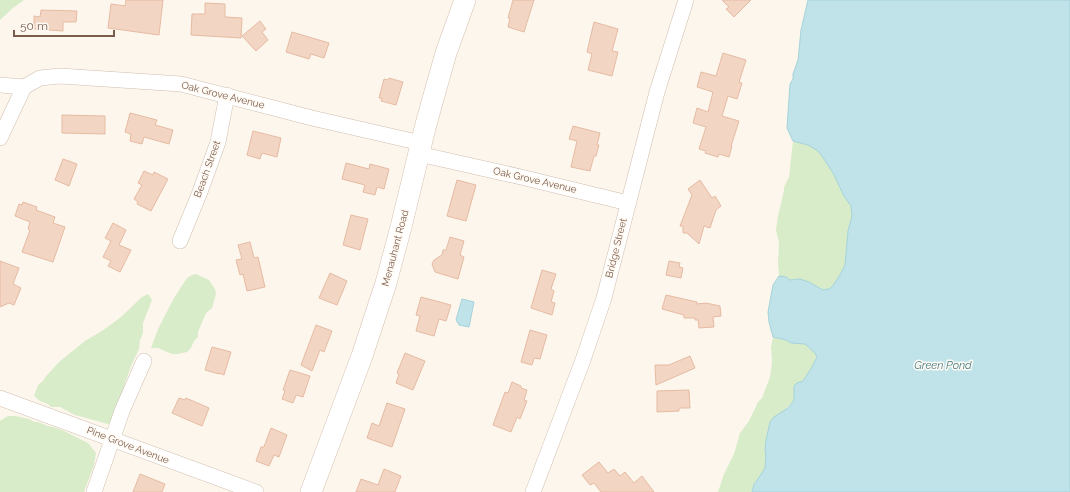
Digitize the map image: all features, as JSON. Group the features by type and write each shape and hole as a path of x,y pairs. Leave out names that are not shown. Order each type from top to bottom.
{"main road":[{"name":"Menauhant Road","path":"311,492 362,356 386,284 433,98 446,53 465,0"}],"street":[{"name":"Bridge Street","path":"533,492 586,353 604,298 657,92 686,0"},
{"name":"Oak Grove Avenue","path":"24,87 40,78 60,76 181,84 312,118 521,177 628,203"},
{"path":"0,85 24,87 0,138"},
{"name":"Beach Street","path":"180,241 218,142 227,95"},
{"path":"94,492 122,411 144,360"},
{"name":"Pine Grove Avenue","path":"0,398 256,492"}],"green space":[{"path":"0,0 24,0 0,20"},
{"path":"793,141 808,145 818,151 833,173 844,196 851,206 852,216 848,231 845,265 841,275 829,289 823,290 800,279 790,280 786,277 779,276 779,243 776,230 784,187 789,177"},
{"path":"196,274 209,280 215,289 216,294 212,308 206,313 198,332 198,337 187,352 172,354 158,348 151,348 158,329 174,298 187,278"},
{"path":"148,294 152,300 143,323 143,333 140,340 139,349 131,366 113,422 108,424 75,415 60,407 51,407 34,396 38,385 59,362 85,341 121,317 142,297"},
{"path":"773,337 786,340 791,343 805,344 815,353 817,357 803,381 797,383 794,400 768,429 765,450 765,468 754,484 752,492 718,492 724,474 734,454 740,433 749,421 758,402 762,398 770,377 772,362 771,347"},
{"path":"8,416 29,419 34,422 62,430 88,443 96,453 94,465 84,492 0,492 0,421"}],"water":[{"name":"Green Pond","path":"808,0 1070,0 1070,492 752,492 754,484 765,468 766,440 770,422 774,417 788,408 794,400 794,386 803,381 817,357 815,353 805,344 791,343 786,340 773,337 768,312 773,285 779,276 786,277 790,280 800,279 823,290 832,287 845,265 848,231 852,216 851,206 822,156 818,151 808,145 793,141 787,128 790,84 793,79 793,74 798,60 801,30"},
{"path":"462,299 474,302 469,327 459,325 456,320"}],"building":[{"path":"126,0 163,0 159,35 108,28 111,4 125,6"},
{"path":"513,0 534,0 524,32 508,27 510,18 508,18"},
{"path":"722,0 751,0 734,17 726,9 729,7"},
{"path":"205,3 225,4 225,17 242,18 241,38 191,35 192,14 205,14"},
{"path":"41,10 77,11 76,22 63,22 63,31 34,29 34,16 40,17"},
{"path":"260,21 266,29 262,32 268,40 256,51 242,36"},
{"path":"594,22 618,29 612,51 618,52 612,76 588,70 592,54 587,52"},
{"path":"292,32 329,43 324,58 311,54 309,59 286,52"},
{"path":"723,53 746,60 739,82 742,83 737,99 728,96 722,116 739,121 729,157 719,154 718,157 705,153 706,151 699,149 706,127 693,123 697,108 708,112 713,92 697,87 701,72 716,76"},
{"path":"389,78 403,82 396,105 381,101 382,98 379,98 384,79 388,80"},
{"path":"130,113 157,120 155,125 173,130 169,144 144,137 142,144 130,141 131,134 125,132"},
{"path":"62,115 105,116 105,134 62,133"},
{"path":"573,126 600,133 597,145 599,145 590,171 571,167 577,141 569,139"},
{"path":"253,131 281,138 277,157 262,153 260,159 247,155"},
{"path":"63,159 77,164 69,186 55,180"},
{"path":"346,163 369,169 370,164 389,169 384,189 377,187 375,195 363,192 365,185 342,179"},
{"path":"144,171 153,175 154,172 168,179 151,211 137,204 138,202 134,199 142,185 138,183"},
{"path":"457,180 476,185 466,221 447,216"},
{"path":"700,180 712,198 715,196 721,206 716,210 710,228 704,226 699,244 687,233 683,233 683,226 680,226 692,195 688,189"},
{"path":"23,202 37,207 36,210 55,217 53,223 65,227 53,262 22,252 30,230 28,229 30,222 15,216 19,204 22,205"},
{"path":"351,215 368,219 360,250 343,245"},
{"path":"113,223 126,230 119,245 131,250 120,272 108,266 111,261 103,257 111,241 105,238"},
{"path":"450,237 464,241 460,255 464,257 458,279 435,272 432,264 434,260 442,255 443,250 446,250"},
{"path":"250,242 254,258 258,257 265,287 247,291 243,274 240,275 236,260 242,259 238,245"},
{"path":"0,261 19,268 13,284 21,288 14,305 9,303 0,307"},
{"path":"669,261 680,263 679,267 683,268 681,278 666,275"},
{"path":"542,270 556,274 551,289 554,291 551,302 555,303 552,315 531,308"},
{"path":"330,273 347,281 337,305 319,298"},
{"path":"666,295 697,302 697,304 706,303 720,306 721,316 713,317 714,327 699,328 698,320 695,320 695,318 684,318 684,315 662,309"},
{"path":"421,297 451,305 446,321 439,319 434,336 416,331 420,316 416,315"},
{"path":"316,325 332,331 324,352 320,350 312,371 301,365"},
{"path":"530,330 547,335 540,359 534,358 532,365 521,362"},
{"path":"212,347 231,352 224,375 205,370"},
{"path":"405,353 425,361 413,390 396,383 399,374 397,373"},
{"path":"690,356 695,368 656,385 655,365 669,365"},
{"path":"290,370 310,376 303,397 296,395 293,403 282,399 285,391 283,390"},
{"path":"512,382 527,390 524,400 527,401 520,419 517,417 511,432 493,425 505,392 508,393"},
{"path":"689,390 690,408 679,408 679,411 657,412 657,391"},
{"path":"179,398 185,400 186,398 209,408 202,426 172,413"},
{"path":"387,403 405,409 392,447 367,438 372,423 379,426"},
{"path":"271,428 287,435 279,457 274,455 269,466 256,461 261,447 264,447"},
{"path":"599,462 608,473 614,469 620,476 625,472 634,483 642,476 654,492 601,492 594,483 590,485 582,475"},
{"path":"384,469 401,476 395,492 356,492 361,479 378,485"},
{"path":"140,474 165,484 162,492 133,492"}]}
